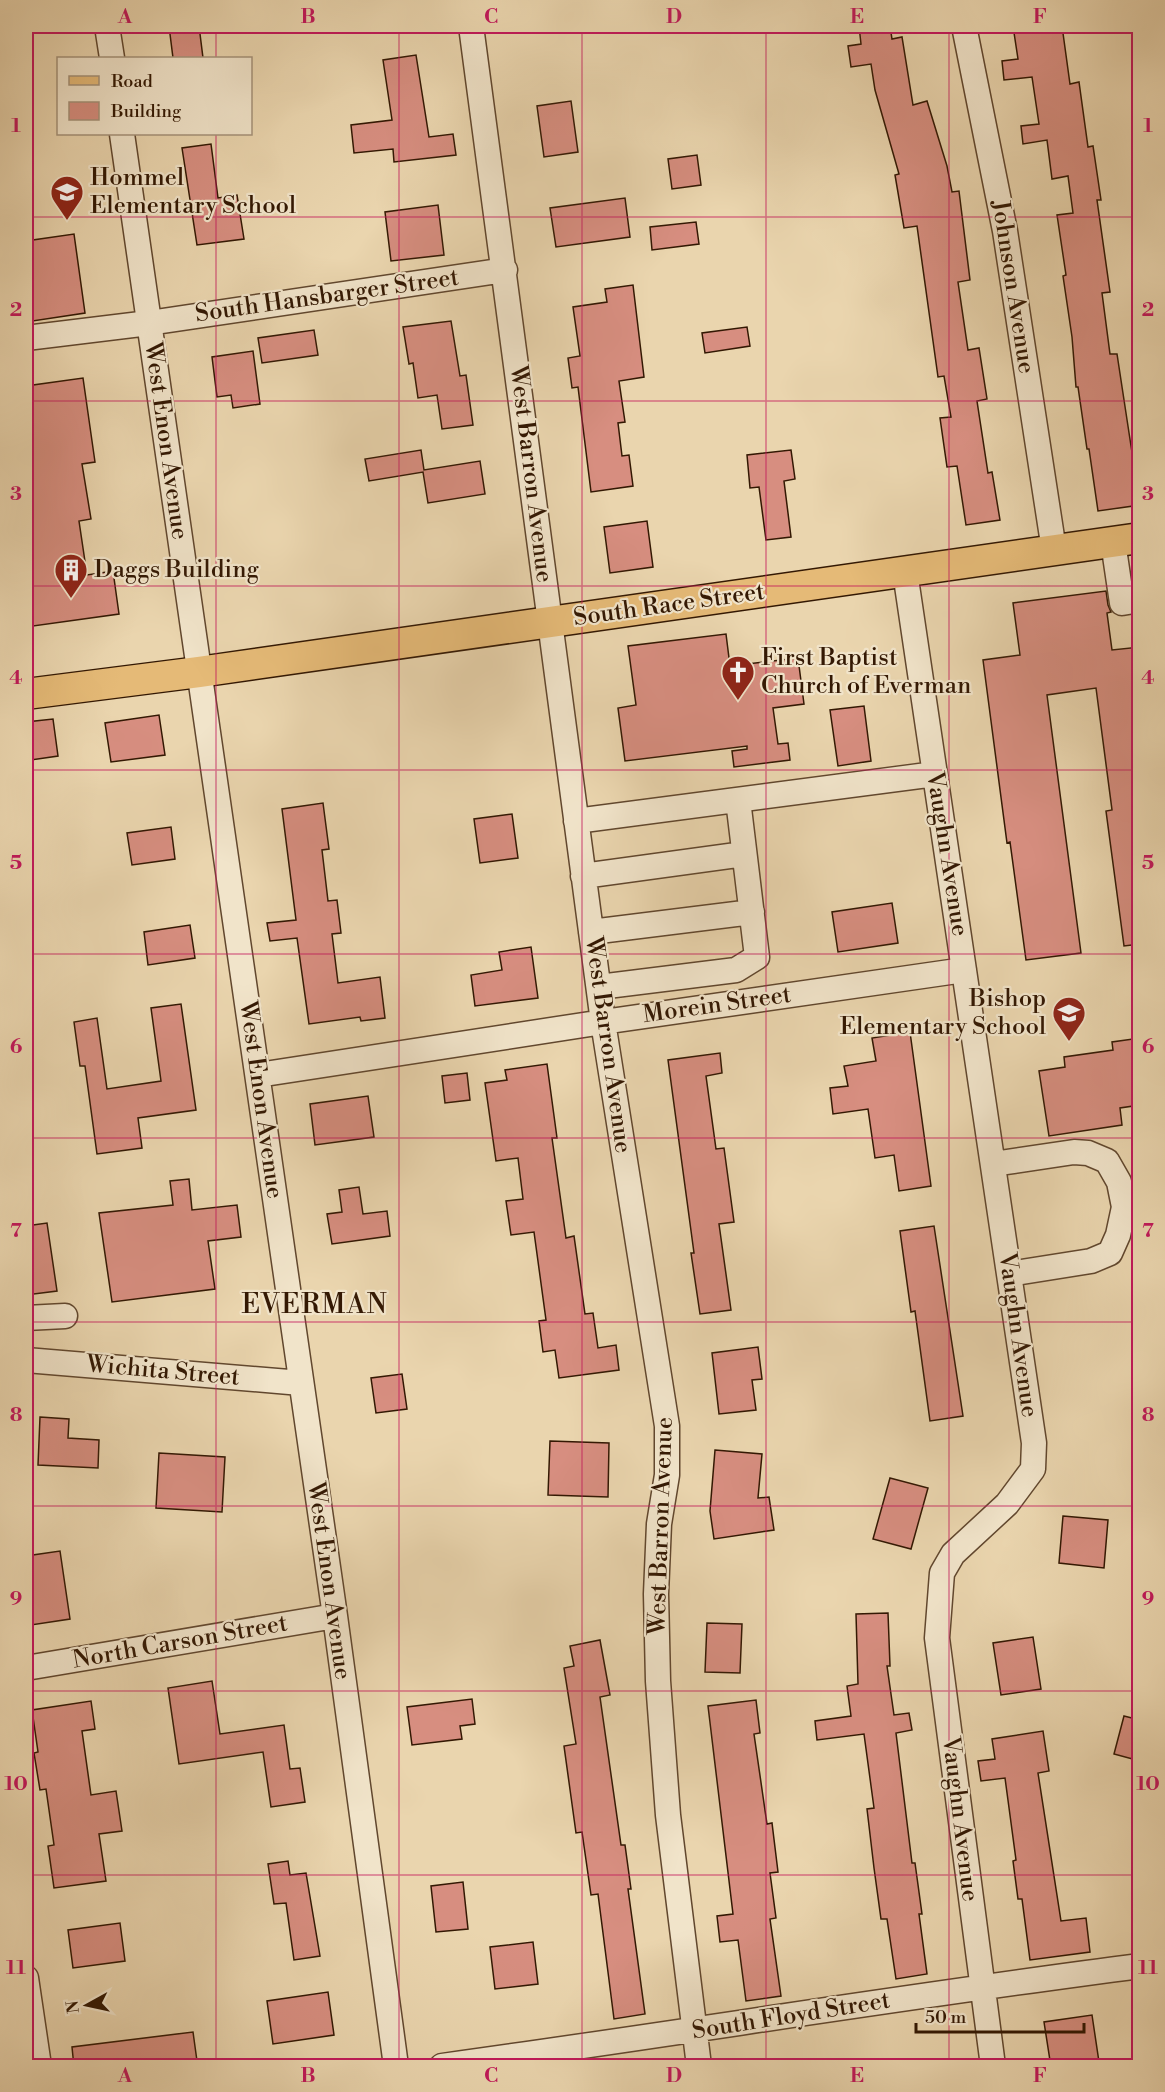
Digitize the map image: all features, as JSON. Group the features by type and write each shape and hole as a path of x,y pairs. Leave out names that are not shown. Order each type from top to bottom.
{"main road":[{"name":"South Race Street","path":"26,694 199,672 1126,540"}],"street":[{"path":"107,26 112,57"},
{"name":"West Barron Avenue","path":"471,26 598,987 667,1426 667,1475 659,1524 656,1594 658,1681 668,1815 699,2067"},
{"name":"Johnson Avenue","path":"964,26 1005,231 1054,550"},
{"name":"West Enon Avenue","path":"122,135 335,1616 396,2067"},
{"name":"South Hansbarger Street","path":"26,338 149,323 505,270"},
{"path":"1126,540 1122,603 1140,600"},
{"name":"Vaughn Avenue","path":"905,572 1034,1443 1033,1469 1007,1504 953,1554 942,1573 937,1638 993,2067"},
{"path":"576,821 935,774"},
{"path":"598,987 736,970 757,957 738,800"},
{"path":"583,876 744,854"},
{"path":"591,932 752,912"},
{"name":"Morein Street","path":"258,1075 964,970"},
{"path":"993,1164 1074,1152 1088,1154 1107,1161 1119,1182 1124,1206 1118,1235 1110,1253 1091,1261 1009,1274"},
{"path":"26,1318 65,1316"},
{"name":"Wichita Street","path":"26,1360 301,1383"},
{"name":"North Carson Street","path":"26,1668 335,1616"},
{"name":"South Floyd Street","path":"442,2067 982,1986 1140,1966"},
{"path":"26,1978 39,2067"}],"building":[{"path":"169,26 199,26 203,57 173,57"},
{"path":"859,26 890,26 892,39 902,37 913,105 927,101 947,166 952,192 959,191 970,280 958,282 968,350 979,348 987,399 977,401 988,473 992,472 1000,520 966,525 957,466 947,467 940,418 951,417 944,376 938,377 917,226 904,228 895,175 899,174 875,90 871,64 851,67 848,46 861,44"},
{"path":"1013,26 1062,26 1070,84 1079,82 1088,147 1093,146 1101,200 1097,200 1110,292 1102,293 1110,354 1117,354 1140,505 1098,511 1078,387 1076,387 1072,337 1063,276 1066,275 1057,215 1073,213 1068,176 1052,179 1047,140 1023,144 1021,126 1039,124 1032,77 1004,80 1002,61 1018,59"},
{"path":"416,55 429,137 453,134 456,155 394,162 393,149 354,153 351,125 392,120 383,60"},
{"path":"571,101 578,152 544,157 537,106"},
{"path":"211,144 218,198 237,195 244,239 197,245 182,148"},
{"path":"697,155 701,185 672,189 668,159"},
{"path":"625,198 630,237 556,247 550,208"},
{"path":"438,205 444,255 391,261 385,212"},
{"path":"696,222 699,244 652,250 650,227"},
{"path":"74,234 85,313 26,322 26,241"},
{"path":"633,285 644,377 619,381 625,422 618,423 622,456 629,455 633,486 591,492 578,387 572,388 568,358 580,356 573,307 607,302 605,289"},
{"path":"451,321 460,376 466,375 473,425 442,429 437,395 418,398 413,363 409,364 403,327"},
{"path":"747,327 750,346 705,353 702,333"},
{"path":"314,330 318,355 262,363 258,338"},
{"path":"253,351 260,404 233,408 231,395 217,397 212,357"},
{"path":"83,378 95,462 82,464 91,519 79,521 87,575 113,571 119,614 26,627 26,386"},
{"path":"421,450 424,470 480,461 485,494 428,503 423,472 369,481 365,459"},
{"path":"791,450 795,479 784,481 791,537 766,540 759,487 750,488 747,455"},
{"path":"647,521 653,567 610,573 604,527"},
{"path":"1106,591 1111,612 1107,613 1112,650 1140,647 1140,944 1124,946 1106,811 1112,810 1096,688 1047,695 1081,953 1026,960 1010,842 1007,843 983,660 1020,655 1013,603"},
{"name":"First Baptist Church of Everman","path":"726,634 730,666 798,658 804,704 773,708 778,744 788,743 790,760 734,767 732,751 747,749 747,746 625,761 618,708 636,705 628,646"},
{"path":"864,706 871,761 838,766 830,710"},
{"path":"159,715 165,755 111,762 105,723"},
{"path":"53,719 58,756 31,760 26,722"},
{"path":"323,803 329,849 322,850 328,901 337,900 341,933 332,934 338,983 380,977 385,1018 361,1021 360,1017 309,1024 297,938 270,941 267,923 296,920 282,809"},
{"path":"512,814 518,858 480,863 474,819"},
{"path":"171,827 175,859 132,865 127,833"},
{"path":"892,903 898,943 838,952 832,912"},
{"path":"190,925 195,958 148,965 144,932"},
{"path":"531,947 538,998 475,1006 471,975 502,970 499,952"},
{"path":"181,1004 196,1110 138,1118 142,1148 97,1154 85,1066 80,1066 74,1022 97,1018 107,1089 161,1081 151,1008"},
{"path":"910,1032 931,1186 899,1191 894,1155 875,1158 868,1109 833,1114 830,1088 848,1086 844,1066 876,1061 872,1038"},
{"path":"1140,1038 1140,1105 1120,1108 1122,1125 1049,1136 1039,1071 1065,1067 1064,1057 1113,1050 1112,1042"},
{"path":"720,1053 722,1073 706,1076 716,1149 724,1148 734,1222 719,1224 731,1310 700,1314 668,1060"},
{"path":"547,1064 557,1138 552,1138 566,1238 574,1236 585,1314 593,1313 598,1348 616,1345 619,1370 559,1378 555,1350 543,1352 539,1321 546,1320 534,1232 511,1235 506,1201 523,1199 518,1158 496,1161 485,1083 507,1080 505,1070"},
{"path":"467,1073 470,1100 445,1103 442,1076"},
{"path":"368,1096 374,1137 315,1145 310,1104"},
{"path":"189,1179 192,1210 237,1205 241,1237 208,1241 215,1289 112,1302 99,1213 173,1205 170,1181"},
{"path":"359,1187 363,1214 387,1211 390,1236 332,1244 327,1214 342,1212 339,1190"},
{"path":"47,1223 57,1291 26,1295 26,1226"},
{"path":"934,1226 963,1416 930,1421 915,1311 911,1312 900,1231"},
{"path":"758,1347 762,1379 752,1380 756,1410 719,1414 712,1353"},
{"path":"402,1374 407,1409 376,1413 371,1378"},
{"path":"40,1417 69,1419 68,1438 99,1440 98,1468 38,1465"},
{"path":"550,1441 609,1443 608,1497 548,1495"},
{"path":"715,1450 762,1454 758,1498 769,1497 774,1530 714,1539 710,1511"},
{"path":"159,1453 225,1457 222,1512 156,1508"},
{"path":"890,1478 928,1488 911,1549 873,1539"},
{"path":"1063,1516 1108,1520 1104,1568 1059,1563"},
{"path":"60,1551 70,1619 31,1625 26,1585 26,1556"},
{"path":"888,1613 890,1666 887,1666 894,1715 909,1713 912,1730 896,1733 912,1863 915,1863 922,1914 919,1914 927,1974 896,1979 887,1919 881,1919 874,1868 867,1809 874,1808 864,1734 817,1740 815,1721 851,1716 847,1686 858,1684 856,1614"},
{"path":"707,1623 742,1624 740,1673 705,1672"},
{"path":"1033,1637 1041,1689 1001,1695 993,1643"},
{"path":"600,1640 610,1695 600,1697 621,1845 625,1845 631,1889 628,1889 645,2014 614,2019 598,1894 591,1895 582,1832 576,1833 564,1746 576,1744 564,1668 574,1666 570,1646"},
{"path":"212,1681 220,1734 284,1725 290,1769 300,1768 305,1802 271,1807 263,1752 179,1764 168,1688"},
{"path":"472,1699 475,1724 460,1726 462,1739 412,1745 407,1707"},
{"path":"756,1700 760,1733 754,1734 767,1824 772,1823 778,1872 770,1873 776,1918 770,1919 781,1996 746,2001 738,1940 720,1942 717,1916 733,1914 708,1706"},
{"path":"91,1701 95,1729 82,1731 91,1795 116,1791 122,1831 99,1834 106,1881 54,1888 48,1846 54,1845 46,1789 40,1790 34,1753 38,1752 32,1710"},
{"path":"1124,1716 1140,1720 1140,1761 1114,1754"},
{"path":"1043,1731 1049,1771 1038,1773 1061,1921 1086,1918 1090,1952 1030,1960 1022,1899 1018,1899 1013,1861 1016,1860 1005,1778 981,1781 978,1761 995,1759 992,1739"},
{"path":"288,1861 290,1875 306,1873 320,1956 294,1960 286,1903 274,1904 268,1864"},
{"path":"463,1882 468,1929 436,1932 431,1886"},
{"path":"120,1923 125,1961 73,1968 68,1930"},
{"path":"533,1942 538,1984 495,1989 490,1947"},
{"path":"328,1992 334,2035 273,2044 267,2001"},
{"path":"1092,2015 1099,2062 1070,2067 1051,2067 1044,2022"},
{"path":"193,2032 197,2061 172,2064 172,2067 74,2067 72,2047"}],"place":[{"name":"Hommel Elementary School","path":"67,221"},
{"name":"Daggs Building","path":"71,599"},
{"name":"First Baptist Church of Everman","path":"738,701"},
{"name":"Bishop Elementary School","path":"1069,1042"}],"district":[{"name":"EVERMAN","path":"315,1305"}]}
